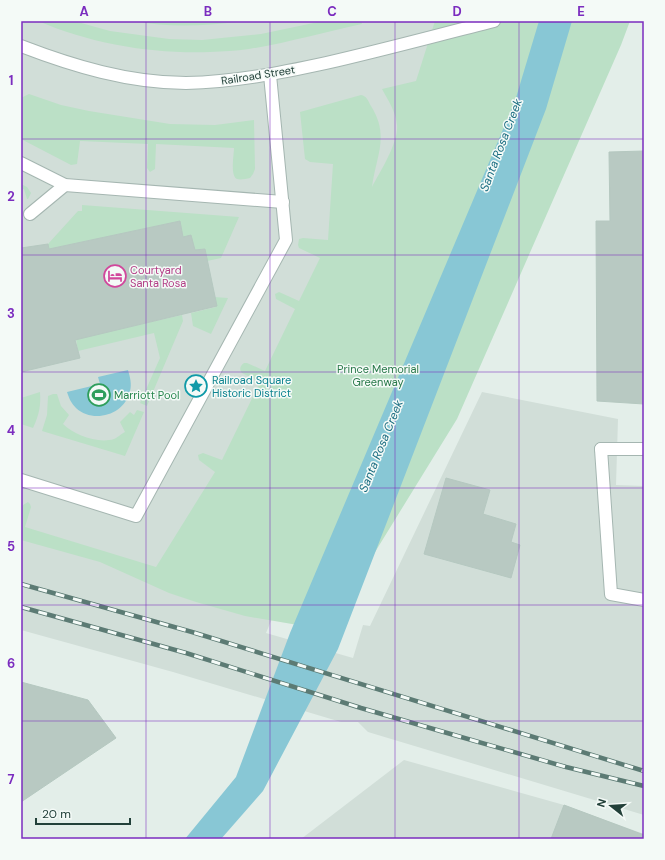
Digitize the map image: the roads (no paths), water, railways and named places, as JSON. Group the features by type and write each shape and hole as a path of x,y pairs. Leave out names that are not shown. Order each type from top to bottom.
{"street":[{"name":"Railroad Street","path":"21,46 59,60 94,70 143,79 184,83 227,81 270,75 383,50 494,21"},
{"path":"21,480 136,516 286,240 270,75"},
{"path":"21,163 65,185 283,202"},
{"path":"30,214 65,185"},
{"path":"644,450 601,449 611,594 644,600"}],"water":[{"name":"Santa Rosa Creek","path":"539,21 572,21 546,109 338,649 263,791 221,839 185,839 236,777 290,633 515,101"},
{"name":"Marriott Pool","path":"128,370 131,388 127,399 122,406 115,411 99,416 91,415 83,413 76,408 70,400 67,392 100,384 98,377"}],"railway":[{"path":"21,584 192,632 644,771"},
{"path":"21,607 186,653 361,708 461,737 566,767 644,786"}],"place":[{"name":"Courtyard Santa Rosa","path":"115,276"},
{"name":"Railroad Square Historic District","path":"196,386"},
{"name":"Marriott Pool","path":"99,395"}],"park label":[{"name":"Prince Memorial Greenway","path":"378,375"}]}
